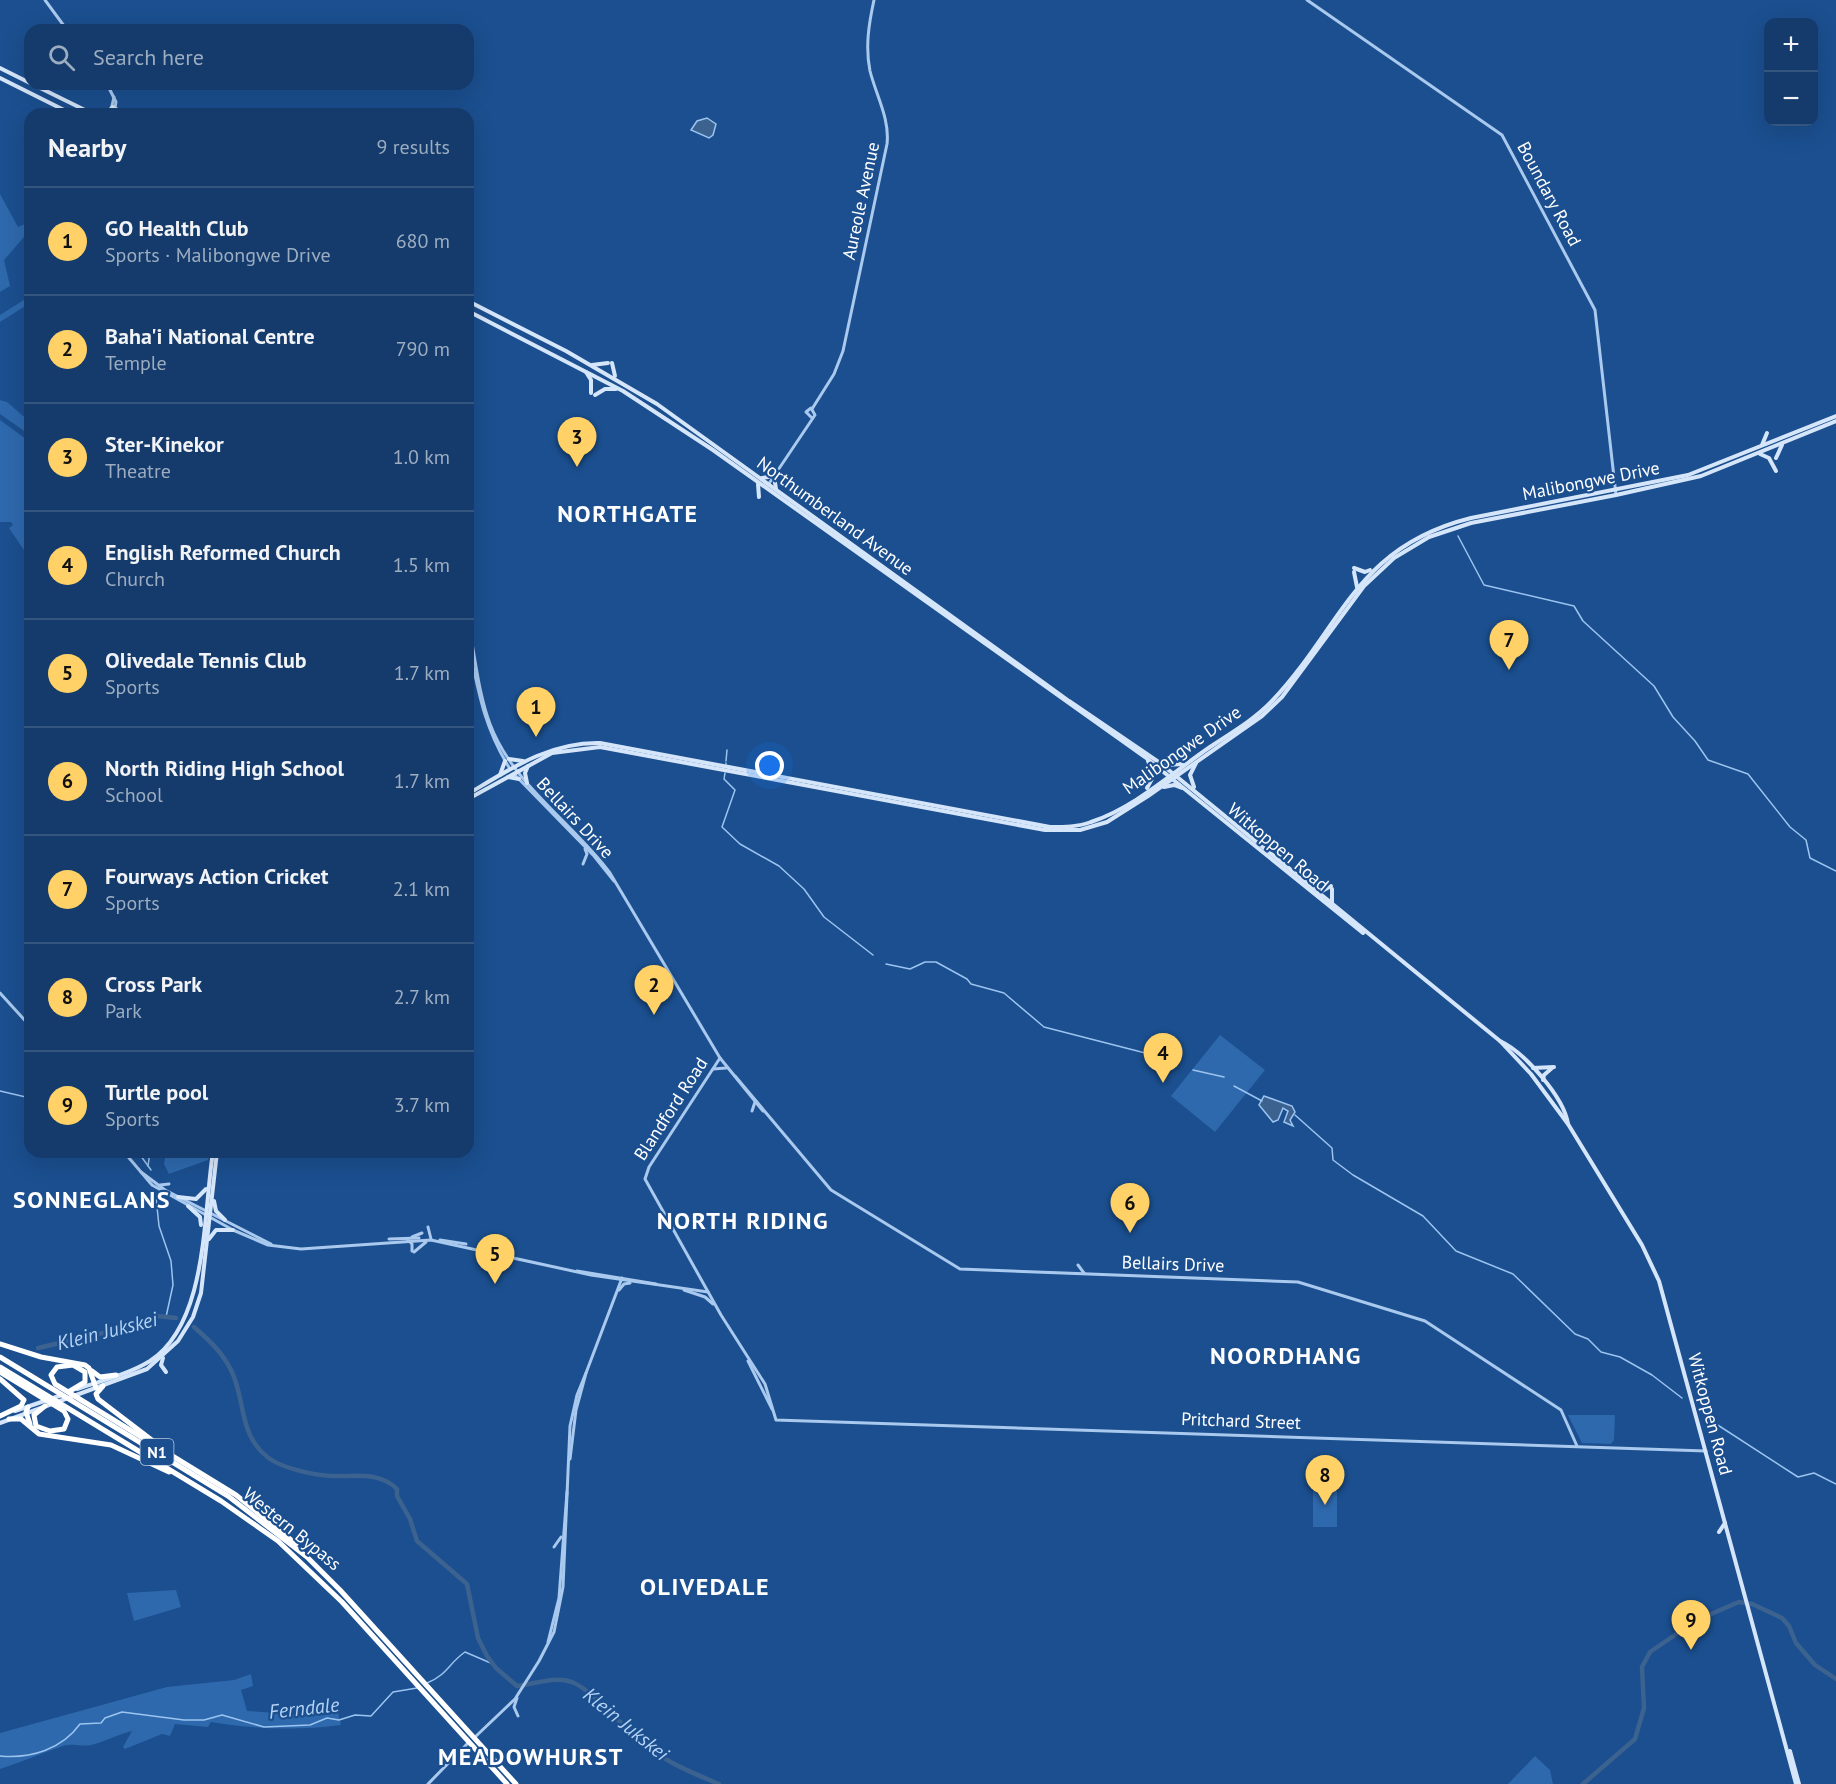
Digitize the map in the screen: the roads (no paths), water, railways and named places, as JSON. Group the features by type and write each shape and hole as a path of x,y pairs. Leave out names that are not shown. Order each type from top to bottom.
{"highway":[{"path":"0,1344 41,1357 76,1361 100,1377 116,1375"},
{"name":"Western Bypass","path":"0,1357 228,1496 307,1557 516,1784"},
{"path":"72,1393 84,1383 85,1372 73,1365 57,1367 51,1375 54,1384 250,1505 291,1539 307,1557"},
{"name":"Western Bypass","path":"0,1367 190,1481 264,1531 300,1561 425,1693 507,1784"},
{"path":"89,1368 95,1385"},
{"path":"0,1372 63,1410 68,1419 64,1429 50,1431 36,1426 34,1415 45,1404"},
{"path":"0,1379 24,1400 21,1406 0,1416"},
{"path":"103,1386 96,1394 98,1399 170,1454"},
{"path":"27,1410 34,1430"},
{"path":"9,1419 21,1419 41,1434 111,1445 190,1481"}],"main road":[{"path":"0,68 24,80"},
{"path":"0,78 60,108"},
{"path":"45,90 81,108"},
{"name":"Northumberland Avenue","path":"474,304 615,378 657,404 1059,694 1160,763 1173,775"},
{"name":"Northumberland Avenue","path":"474,314 583,368 623,391 1144,757 1173,775"},
{"path":"591,365 610,363 615,378"},
{"path":"583,368 591,380 593,394 609,388 623,391"},
{"name":"Malibongwe Drive","path":"1755,452 1836,416"},
{"name":"Malibongwe Drive","path":"1287,687 1357,588 1374,569 1414,540 1453,525 1616,493 1700,472 1836,422"},
{"path":"1767,433 1764,442 1755,452 1770,458 1776,471"},
{"path":"1772,436 1780,439"},
{"path":"1776,458 1778,449 1784,443"},
{"path":"760,478 774,476 776,489"},
{"path":"758,484 759,497"},
{"name":"Malibongwe Drive","path":"474,796 506,777 532,758 570,745 609,744 1050,827 1075,826 1092,822 1111,814 1262,716 1368,582 1394,558 1453,525"},
{"path":"1357,588 1354,570 1365,572 1374,569"},
{"name":"Malibongwe Drive","path":"474,790 500,775 541,758 572,749 607,748 981,819 1060,831 1080,830 1107,822 1156,790 1173,775"},
{"path":"1140,795 1154,778 1153,768 1144,757"},
{"path":"500,775 507,760 520,762 532,758"},
{"path":"527,783 526,768 541,758"},
{"path":"1160,763 1176,767 1196,759"},
{"path":"1196,759 1190,777 1200,795"},
{"name":"Witkoppen Road","path":"1173,775 1366,934"},
{"name":"Witkoppen Road","path":"1173,775 1500,1041 1531,1074 1568,1124 1652,1265 1667,1307 1798,1784"},
{"path":"506,777 519,779"},
{"path":"1156,790 1174,785 1191,792"},
{"path":"1313,889 1322,891 1331,888 1332,905"},
{"name":"Witkoppen Road","path":"1500,1041 1515,1049 1533,1068 1561,1106 1568,1124"},
{"path":"1533,1068 1553,1067 1544,1075 1543,1081"},
{"path":"0,1416 45,1404 151,1360 174,1338 194,1298 208,1184 214,1158"},
{"path":"215,1158 215,1208 225,1220"},
{"path":"178,1197 198,1198 208,1184"},
{"path":"166,1372 160,1364 186,1329 197,1307 214,1188"},
{"path":"188,1206 201,1219 199,1259"},
{"path":"207,1242 216,1230 233,1230"},
{"path":"95,1385 103,1386 147,1369 167,1353"},
{"path":"45,1404 72,1393"},
{"path":"0,1423 27,1410"},
{"path":"1719,1532 1726,1523"}],"street":[{"path":"45,0 63,24"},
{"name":"Aureole Avenue","path":"765,489 807,425 809,417 807,411 813,409 817,403 834,374 843,351 883,165 887,128 871,75 867,49 874,0"},
{"name":"Boundary Road","path":"1307,0 1502,135 1595,310 1616,493"},
{"path":"111,90 114,95 114,108"},
{"name":"Aureole Avenue","path":"809,417 815,415 813,409"},
{"path":"474,650 487,714 507,760"},
{"path":"474,673 483,716 514,770"},
{"name":"Bellairs Drive","path":"514,770 519,779 584,845 616,883"},
{"name":"Bellairs Drive","path":"514,770 593,851 616,883 720,1058 837,1195 960,1269 1296,1282 1422,1320 1561,1410 1577,1446"},
{"path":"583,864 587,854 584,845"},
{"path":"0,993 24,1019"},
{"name":"Blandford Road","path":"705,1283 652,1193 645,1174 720,1058"},
{"path":"713,1069 722,1066 730,1071"},
{"name":"Bellairs Drive","path":"735,1076 769,1117"},
{"path":"752,1111 755,1102"},
{"path":"129,1158 152,1185 188,1206 205,1212"},
{"path":"136,1167 156,1184 233,1230 258,1242 301,1249 407,1239 431,1240 475,1246 572,1271 663,1286"},
{"path":"156,1184 169,1184 173,1194"},
{"path":"210,1215 225,1220 276,1246"},
{"path":"428,1227 431,1240"},
{"path":"407,1239 422,1233"},
{"path":"407,1239 412,1244 413,1251 431,1240 532,1261"},
{"path":"450,1248 456,1244"},
{"path":"1078,1265 1087,1274"},
{"path":"572,1271 708,1292"},
{"path":"608,1278 616,1281 618,1289"},
{"path":"428,1784 451,1758 499,1717 517,1696 554,1632 562,1597 570,1426 573,1410 622,1279"},
{"path":"616,1293 624,1284 638,1283"},
{"path":"693,1290 705,1283 718,1310"},
{"path":"683,1289 705,1297 718,1310"},
{"name":"Pritchard Street","path":"718,1310 748,1360 776,1420 1706,1451"},
{"path":"569,1460 576,1410 586,1373"},
{"path":"570,1426 567,1417 573,1410"},
{"path":"547,1647 558,1602 567,1491"},
{"path":"561,1556 553,1547 562,1536"},
{"path":"517,1696 514,1707 518,1716"}],"waterway":[{"path":"1458,536 1484,585 1574,606 1583,621 1654,686 1673,717 1695,741 1708,760 1748,774 1790,827 1806,840 1810,858 1836,871"},
{"path":"726,761 727,750"},
{"path":"725,773 724,779 735,790 722,827 740,844 779,866 804,889 824,917 873,955"},
{"path":"886,964 910,969 925,962 936,962 967,979 971,984 1004,993 1044,1027 1153,1055 1176,1065"},
{"path":"1193,1070 1224,1077"},
{"path":"1234,1086 1262,1101"},
{"path":"0,1091 24,1097"},
{"path":"1295,1115 1332,1148 1333,1160 1353,1175 1423,1216 1456,1251 1513,1274 1575,1334 1588,1339 1601,1352 1620,1357 1652,1375 1682,1398"},
{"path":"142,1158 151,1170"},
{"path":"148,1166 149,1158"},
{"path":"156,1197 159,1226 171,1261 173,1285 166,1317"},
{"name":"Klein Jukskei","path":"38,1348 116,1330 157,1316 176,1318"},
{"name":"Klein Jukskei","path":"194,1327 225,1359 236,1383 248,1429 260,1450 270,1459 291,1469 317,1474 375,1477 390,1483 397,1489 397,1496 410,1519 417,1541 467,1584 478,1638 496,1668 517,1686 558,1680 565,1680 580,1686 651,1749 679,1766 719,1784"},
{"path":"1710,1420 1798,1477 1814,1473 1836,1484"},
{"name":"Klein Jukskei","path":"1583,1784 1635,1739 1644,1708 1642,1667 1650,1652 1697,1620 1739,1602 1752,1604 1782,1618 1789,1626 1796,1643 1815,1665 1836,1679"},
{"name":"Ferndale","path":"427,1683 444,1673 465,1652 493,1664"},
{"name":"Ferndale","path":"0,1756 34,1754 55,1746 73,1733 80,1724 101,1723 105,1718 122,1712 184,1720 204,1720 222,1715 264,1727 310,1725 327,1718 339,1720 355,1715 371,1716 393,1692 417,1688"}],"place":[{"name":"Ster-Kinekor","path":"577,467"},
{"name":"Fourways Action Cricket","path":"1509,670"},
{"name":"GO Health Club","path":"536,737"},
{"name":"Baha'i National Centre","path":"654,1015"},
{"name":"English Reformed Church","path":"1163,1083"},
{"name":"North Riding High School","path":"1130,1233"},
{"name":"Olivedale Tennis Club","path":"495,1284"},
{"name":"Cross Park","path":"1325,1505"},
{"name":"Turtle pool","path":"1691,1650"}],"district":[{"name":"NORTHGATE","path":"628,514"},
{"name":"SONNEGLANS","path":"92,1200"},
{"name":"NORTH RIDING","path":"743,1221"},
{"name":"NOORDHANG","path":"1286,1356"},
{"name":"OLIVEDALE","path":"705,1587"},
{"name":"MEADOWHURST","path":"531,1757"}]}
